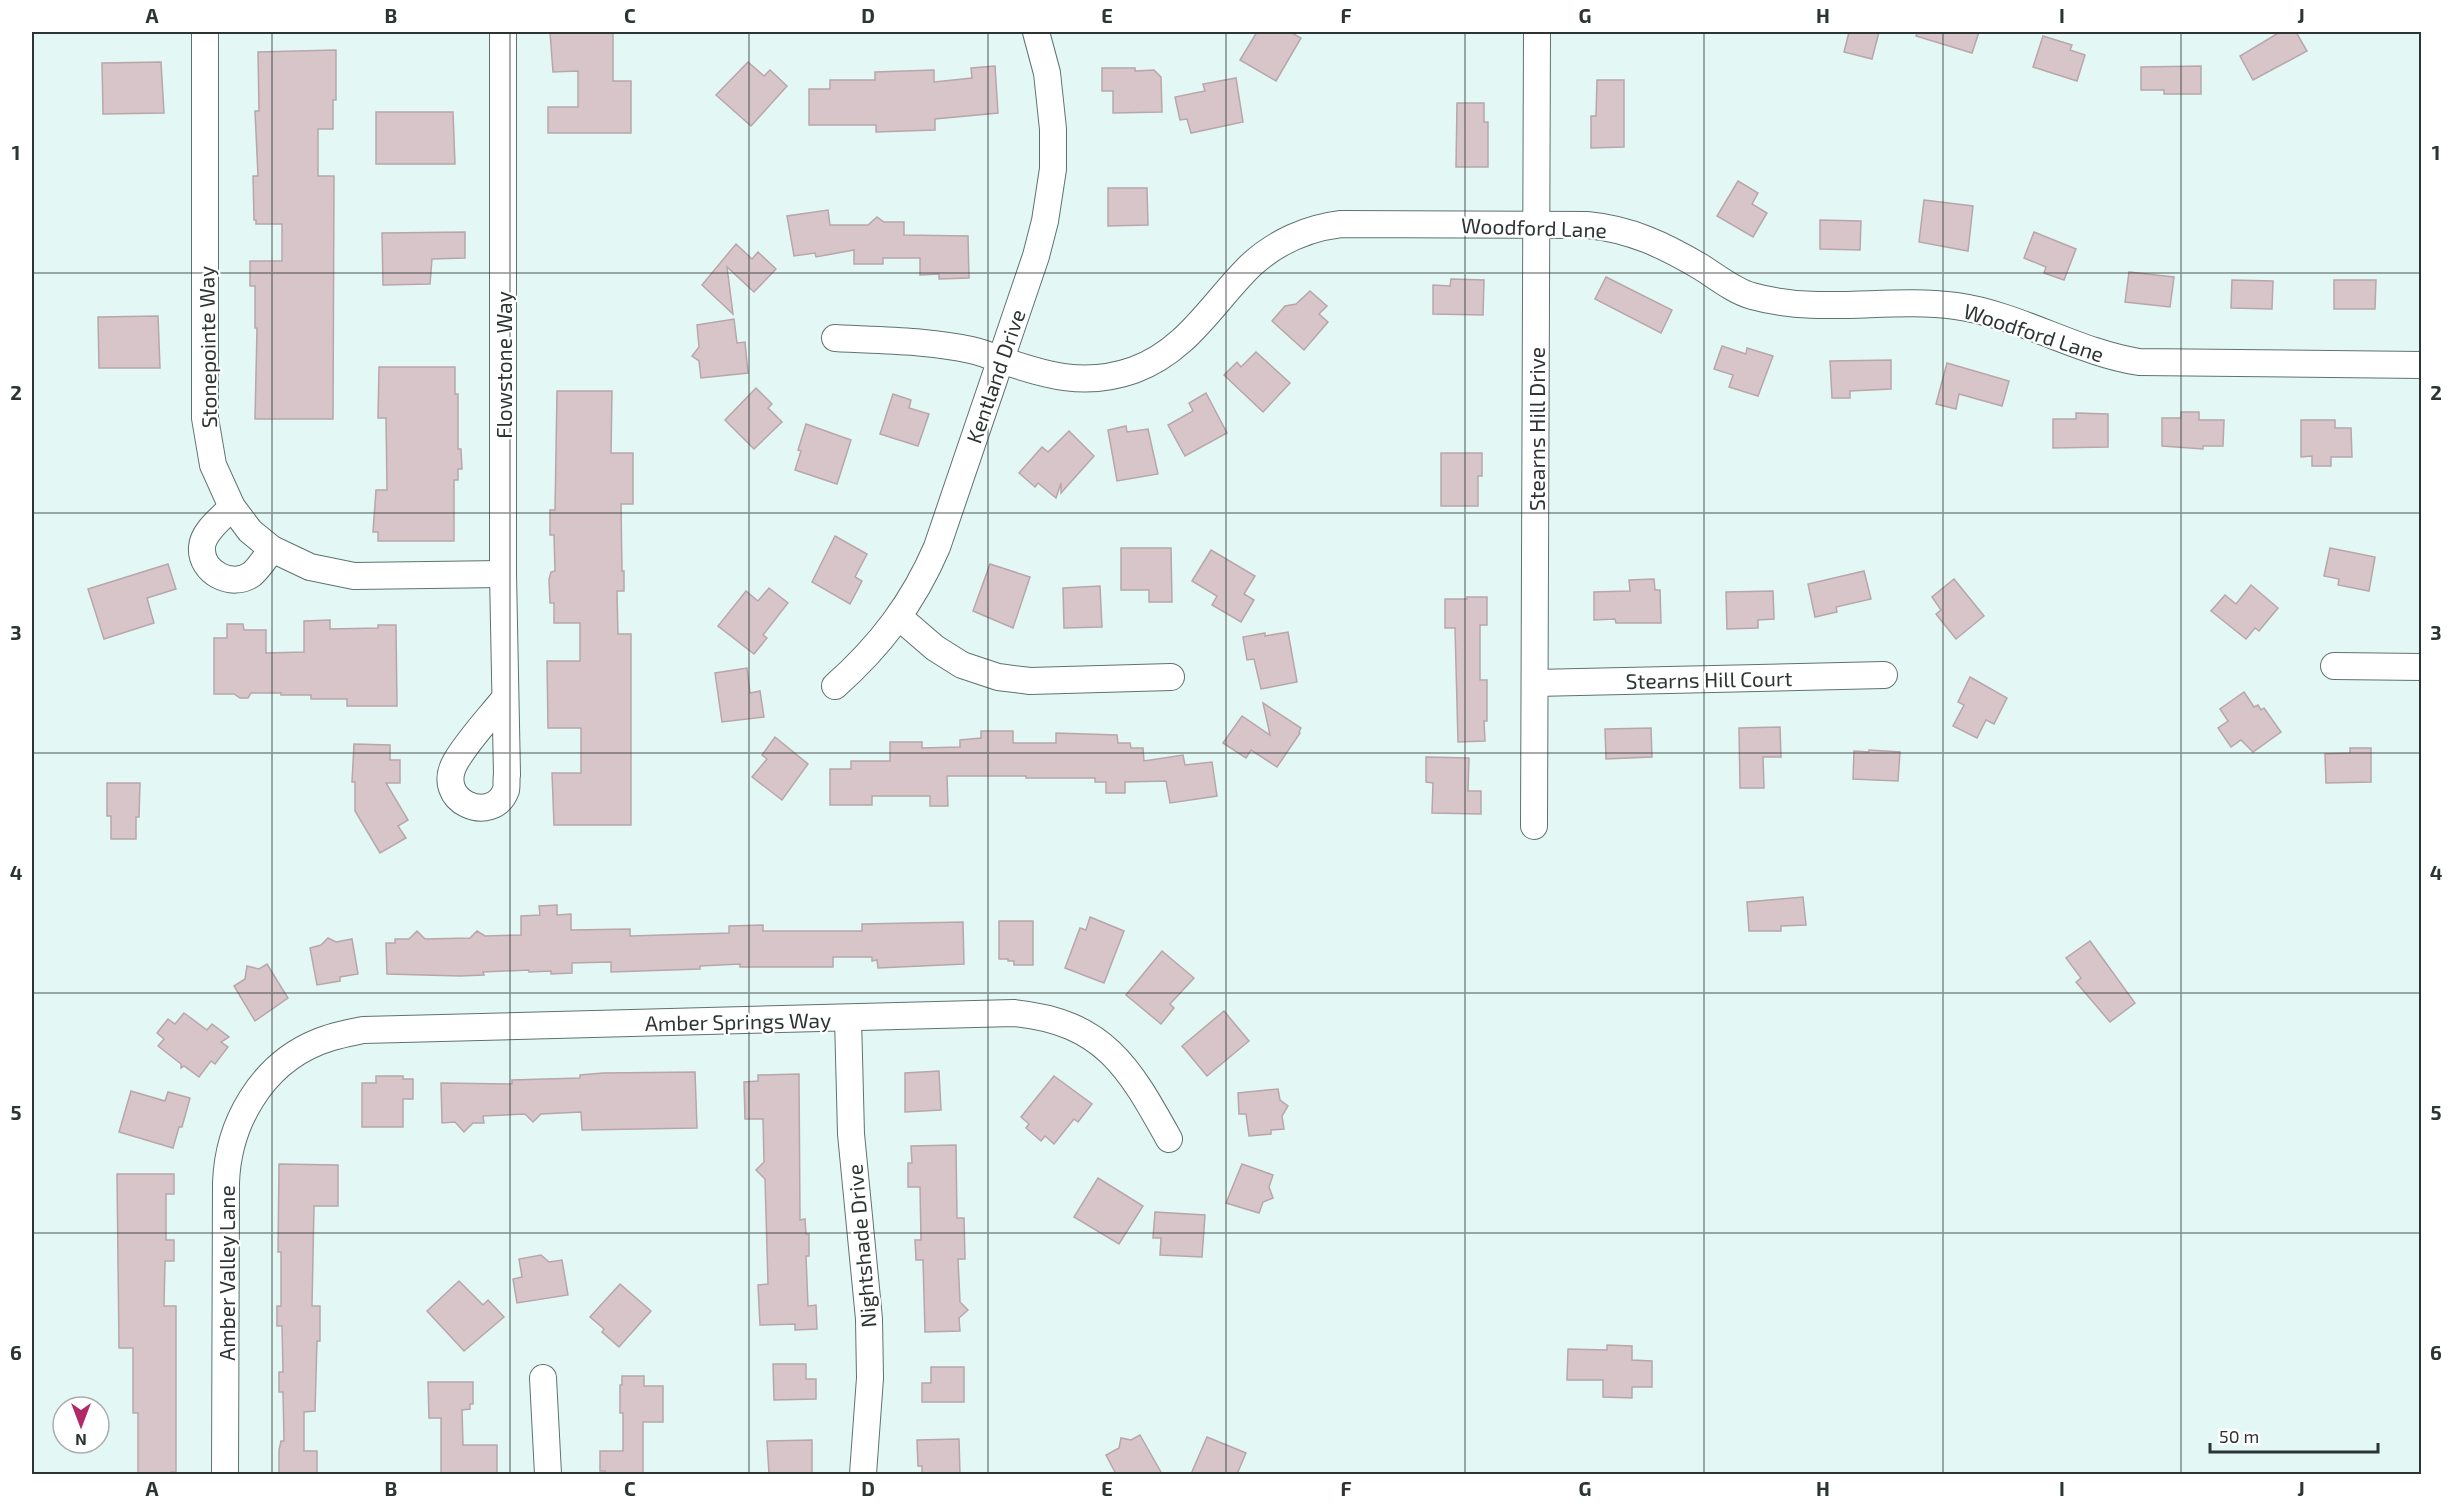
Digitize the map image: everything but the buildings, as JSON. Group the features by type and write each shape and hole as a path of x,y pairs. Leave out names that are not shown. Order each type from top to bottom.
{"street":[{"name":"Stonepointe Way","path":"205,32 205,418 213,465 232,507 250,531 272,549 310,567 354,576 503,574"},
{"name":"Flowstone Way","path":"503,32 505,698"},
{"name":"Kentland Drive","path":"835,686 862,662 899,617 920,584 937,547 1041,238 1051,188 1054,149 1047,73 1036,32"},
{"name":"Stearns Hill Drive","path":"1534,826 1537,32"},
{"name":"Woodford Lane","path":"834,338 939,344 977,351 1050,375 1071,379 1103,378 1135,370 1160,358 1182,342 1240,277 1267,252 1302,234 1329,226 1536,224 1587,225 1629,232 1668,248 1749,296 1785,304 1810,306 1920,304 1958,306 2003,317 2116,358 2139,362 2421,365"},
{"path":"232,507 208,532 202,547 205,562 213,572 226,579 241,580 252,574 272,549"},
{"path":"899,617 935,648 962,665 998,677 1029,681 1171,677"},
{"path":"2334,666 2421,667"},
{"name":"Stearns Hill Court","path":"1534,683 1884,675"},
{"name":"Amber Springs Way","path":"265,1081 285,1062 315,1043 363,1030 1014,1013 1033,1015 1064,1024 1081,1031 1102,1045 1122,1063 1136,1080 1169,1139"},
{"name":"Nightshade Drive","path":"848,1018 852,1143 870,1338 870,1378 863,1474"},
{"name":"Amber Valley Lane","path":"225,1474 227,1173 232,1141 240,1118 265,1081"},
{"path":"543,1378 548,1474"}]}
